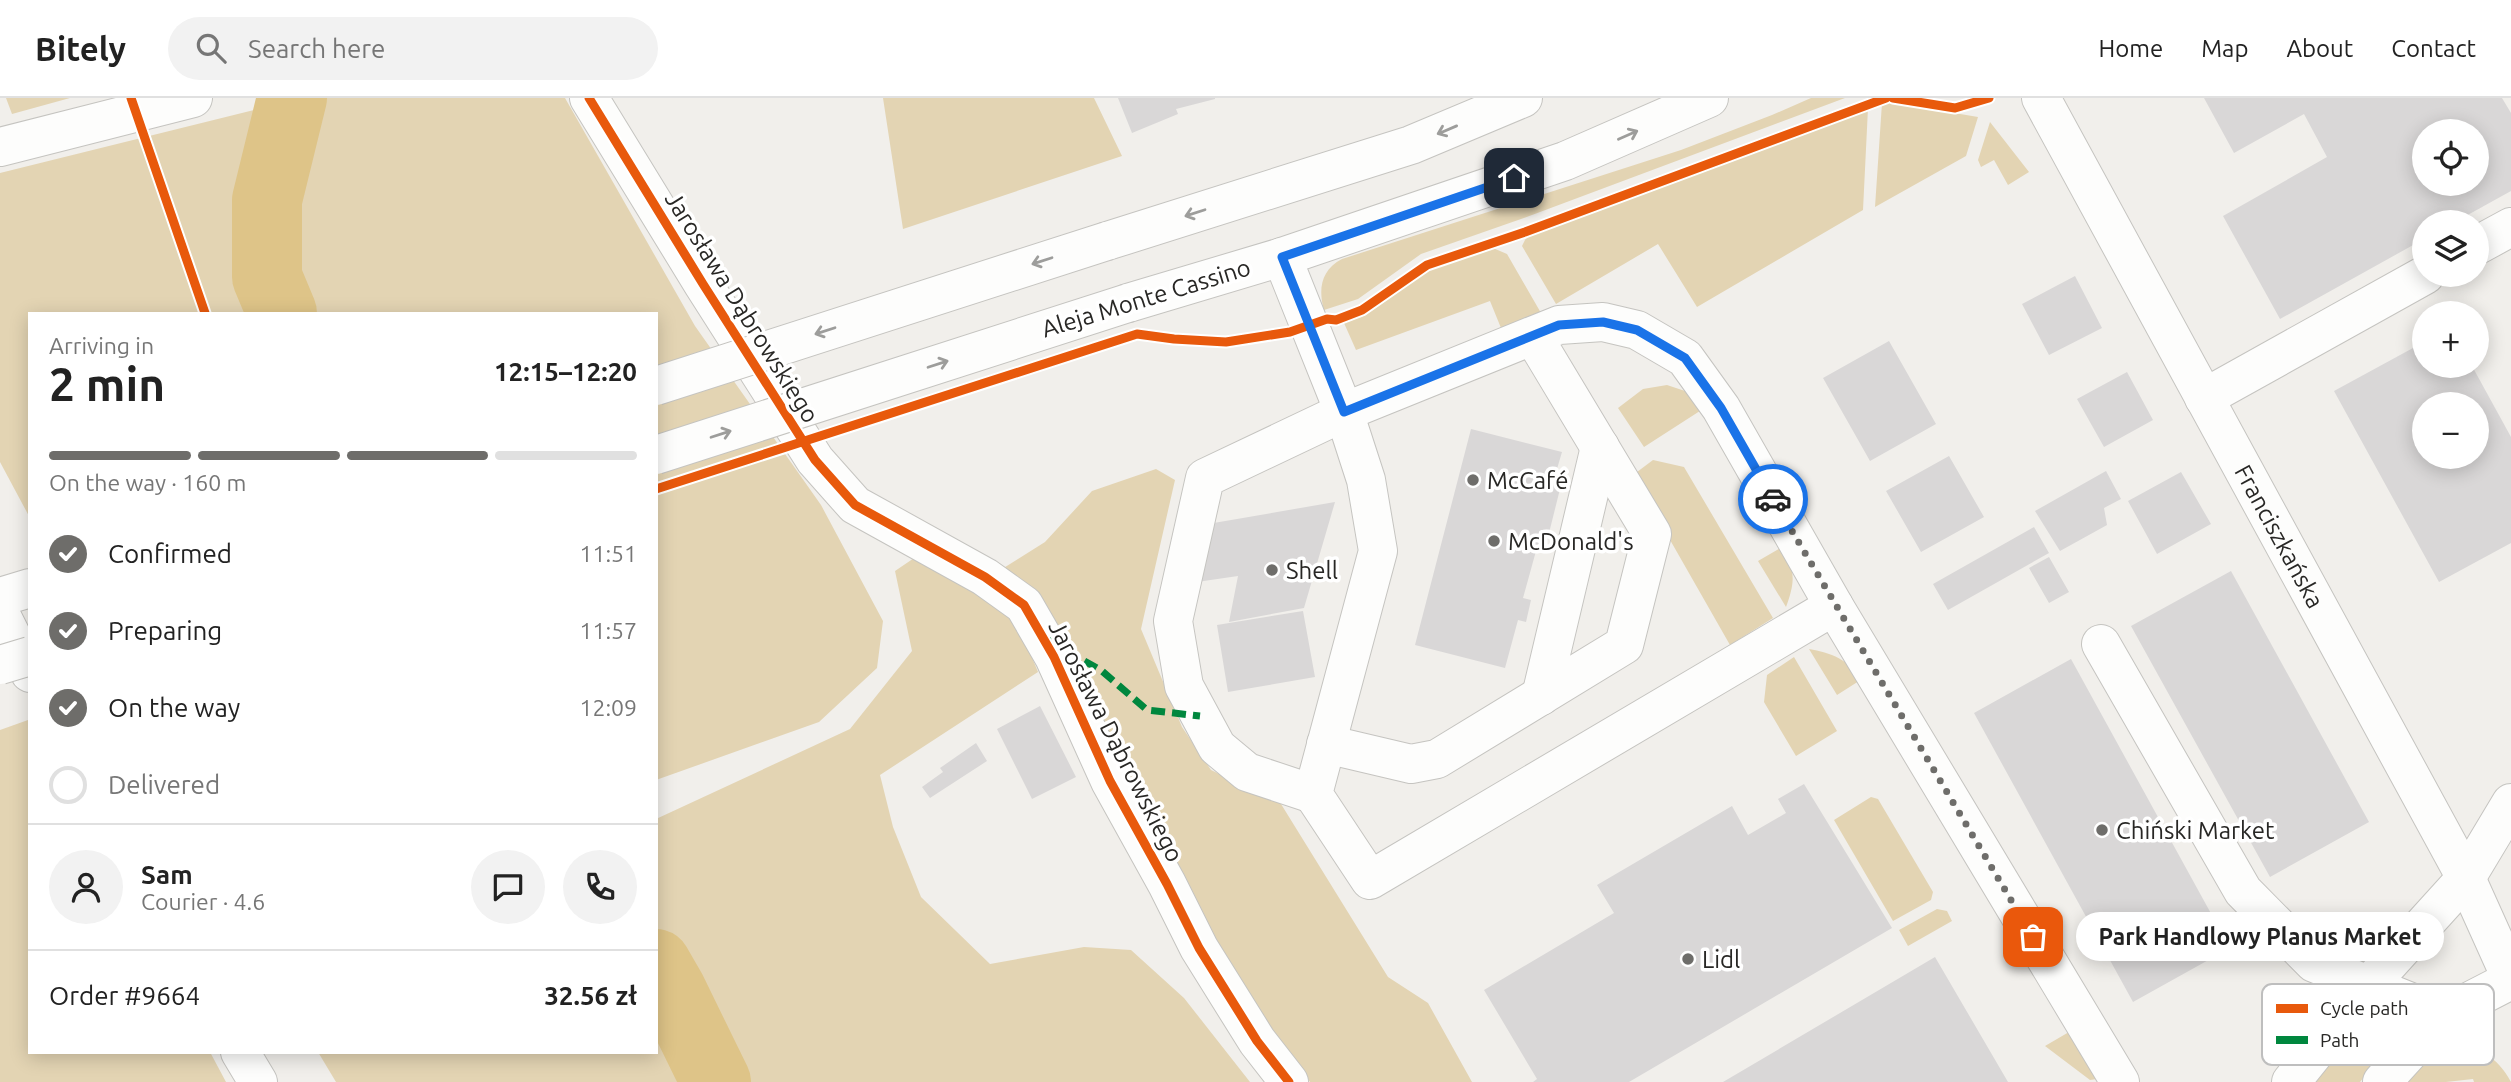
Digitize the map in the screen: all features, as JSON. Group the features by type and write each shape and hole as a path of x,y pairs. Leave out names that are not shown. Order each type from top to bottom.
{"street":[{"path":"0,147 193,98"},
{"name":"Jarosława Dąbrowskiego","path":"589,98 815,460 855,505 985,577 1024,604 1054,657 1110,781 1199,947 1257,1041 1289,1082"},
{"name":"Aleja Monte Cassino","path":"658,454 1128,303 1282,257 1565,161 1709,98"},
{"name":"Franciszkańska","path":"2041,98 2466,878 2511,979"},
{"path":"658,385 1411,145 1514,100"},
{"path":"2489,239 2511,227"},
{"path":"1282,257 1344,412 1366,480 1378,551 1313,794"},
{"path":"2204,398 2412,282"},
{"path":"1834,606 1370,880 1313,794 1247,772 1217,747 1184,686 1173,621 1205,478 1344,412 1559,325 1603,322 1637,330 1685,358 1721,408 1834,606 2120,1082"},
{"path":"1326,744 1411,764 1437,759 1624,645 1652,534 1533,336"},
{"path":"1541,696 1600,447"},
{"path":"0,597 28,589"},
{"path":"0,613 28,669"},
{"path":"2101,644 2243,891 2314,963 2366,984"},
{"path":"0,666 28,657"},
{"path":"2370,984 2466,878 2511,803"},
{"path":"2494,988 2511,979"},
{"path":"241,1054 258,1082"},
{"path":"2291,1082 2305,1065"},
{"path":"2382,1082 2397,1065"}],"shaded area":[{"path":"6,98 70,98 12,114"},
{"path":"302,98 565,98 695,326 821,505 883,621 877,668 819,722 658,779 658,312 28,312 28,514 0,462 0,173"},
{"path":"883,98 1094,98 1122,156 903,229"},
{"path":"1811,98 1845,98 1421,254 1358,299 1324,310 1321,295 1325,274 1342,259 1681,150"},
{"path":"1882,103 1978,117 1966,156 1875,207"},
{"path":"1868,108 1863,210 1697,307 1658,244 1556,304 1522,246 1527,236"},
{"path":"1990,122 2029,172 2008,185 1994,160 1981,167 1978,160"},
{"path":"1493,248 1507,254 1541,313 1501,328 1490,301 1356,350 1344,323 1366,315 1429,270"},
{"path":"1667,385 1688,392 1703,409 1644,447 1618,408 1643,389"},
{"path":"1653,460 1684,467 1773,618 1730,645 1633,475"},
{"path":"1156,469 1175,480 1141,629 1182,727 1211,770 1281,804 1388,977 1428,1003 1472,1082 1310,1082 1218,954 1165,856 1050,613 1032,587 1002,569 1045,542 1092,491"},
{"path":"1782,547 1793,577 1786,607 1758,561"},
{"path":"923,552 1017,621 1038,672 880,775 893,827 921,897 990,964 1084,947 1131,950 1184,998 1250,1082 336,1082 319,1054 658,1054 658,818 850,729 912,651 895,571"},
{"path":"1809,649 1832,655 1845,662 1859,681 1837,695"},
{"path":"1794,657 1837,731 1796,756 1764,702 1767,675"},
{"path":"28,720 28,1054 211,1054 226,1082 0,1082 0,730"},
{"path":"1871,797 1878,799 1933,892 1931,900 1893,921 1834,820"},
{"path":"1937,909 1947,911 1952,921 1908,946 1899,930"},
{"path":"2069,1032 2097,1079 2090,1080 2045,1046"},
{"path":"2494,1060 2511,1082 2474,1082 2473,1079 2407,1082 2419,1065 2494,1065"},
{"path":"2329,1065 2374,1065 2360,1082 2316,1082"}],"building":[{"path":"1118,98 1215,99 1176,109 1178,114 1132,133"},
{"path":"2204,98 2502,98 2511,113 2511,191 2477,210 2412,210 2412,246 2280,319 2223,216 2327,157 2304,114 2234,153"},
{"path":"2075,276 2102,328 2049,355 2022,304"},
{"path":"1889,341 1936,424 1870,461 1823,378"},
{"path":"2412,349 2412,378 2479,378 2486,392 2412,392 2412,469 2489,469 2489,397 2511,437 2511,543 2439,582 2334,391"},
{"path":"2127,372 2153,420 2104,447 2077,399"},
{"name":"McDonald's","path":"1471,429 1562,452 1554,479 1562,481 1544,553 1536,551 1523,598 1531,600 1526,622 1518,620 1505,668 1415,645"},
{"path":"1949,456 1984,517 1921,552 1886,491"},
{"path":"2106,471 2121,499 2104,508 2107,525 2060,551 2035,511"},
{"path":"2181,472 2211,524 2157,554 2128,501"},
{"path":"1335,502 1304,608 1229,622 1238,576 1190,583 1202,525"},
{"path":"2034,527 2049,553 1948,610 1933,584"},
{"path":"2049,557 2069,592 2049,603 2029,568"},
{"path":"2231,571 2369,822 2270,877 2131,626"},
{"path":"1303,611 1315,677 1228,692 1217,625"},
{"name":"Chiński Market","path":"2071,659 2230,948 2133,1002 1974,713"},
{"path":"1040,706 1076,777 1032,799 997,729"},
{"path":"976,743 987,761 930,798 922,787 943,772 940,768"},
{"name":"Lidl","path":"1804,784 1892,928 1629,1082 1533,1082 1537,1079 1484,990 1614,913 1597,885 1732,806 1748,835 1786,813 1778,799"},
{"path":"1935,957 2008,1082 1723,1082"}],"waterway":[{"path":"282,312 267,277 267,200 292,98"},
{"path":"658,967 716,1082"}],"marked path":[{"path":"1048,640 1102,671 1147,710 1200,716"}],"cycle path":[{"path":"131,98 205,312"},
{"path":"589,98 815,460 855,505 985,577 1024,605 1054,657 1110,781 1199,948 1257,1041 1289,1082"},
{"path":"658,488 1137,334 1226,342 1290,332 1327,319 1336,320 1362,310 1427,265 1525,232 1886,98"},
{"path":"1893,98 1955,108 1989,98"}],"way so far":[{"path":"1773,499 1834,606 2033,937"}],"place":[{"name":"McCafé","path":"1473,480"},
{"name":"McDonald's","path":"1494,541"},
{"name":"Shell","path":"1272,570"},
{"name":"Chiński Market","path":"2102,830"},
{"name":"Park Handlowy Planus Market","path":"2033,937"},
{"name":"Lidl","path":"1688,959"}],"route":[{"path":"1514,178 1282,257 1344,412 1559,325 1603,322 1637,330 1685,358 1721,408 1773,499"}]}
